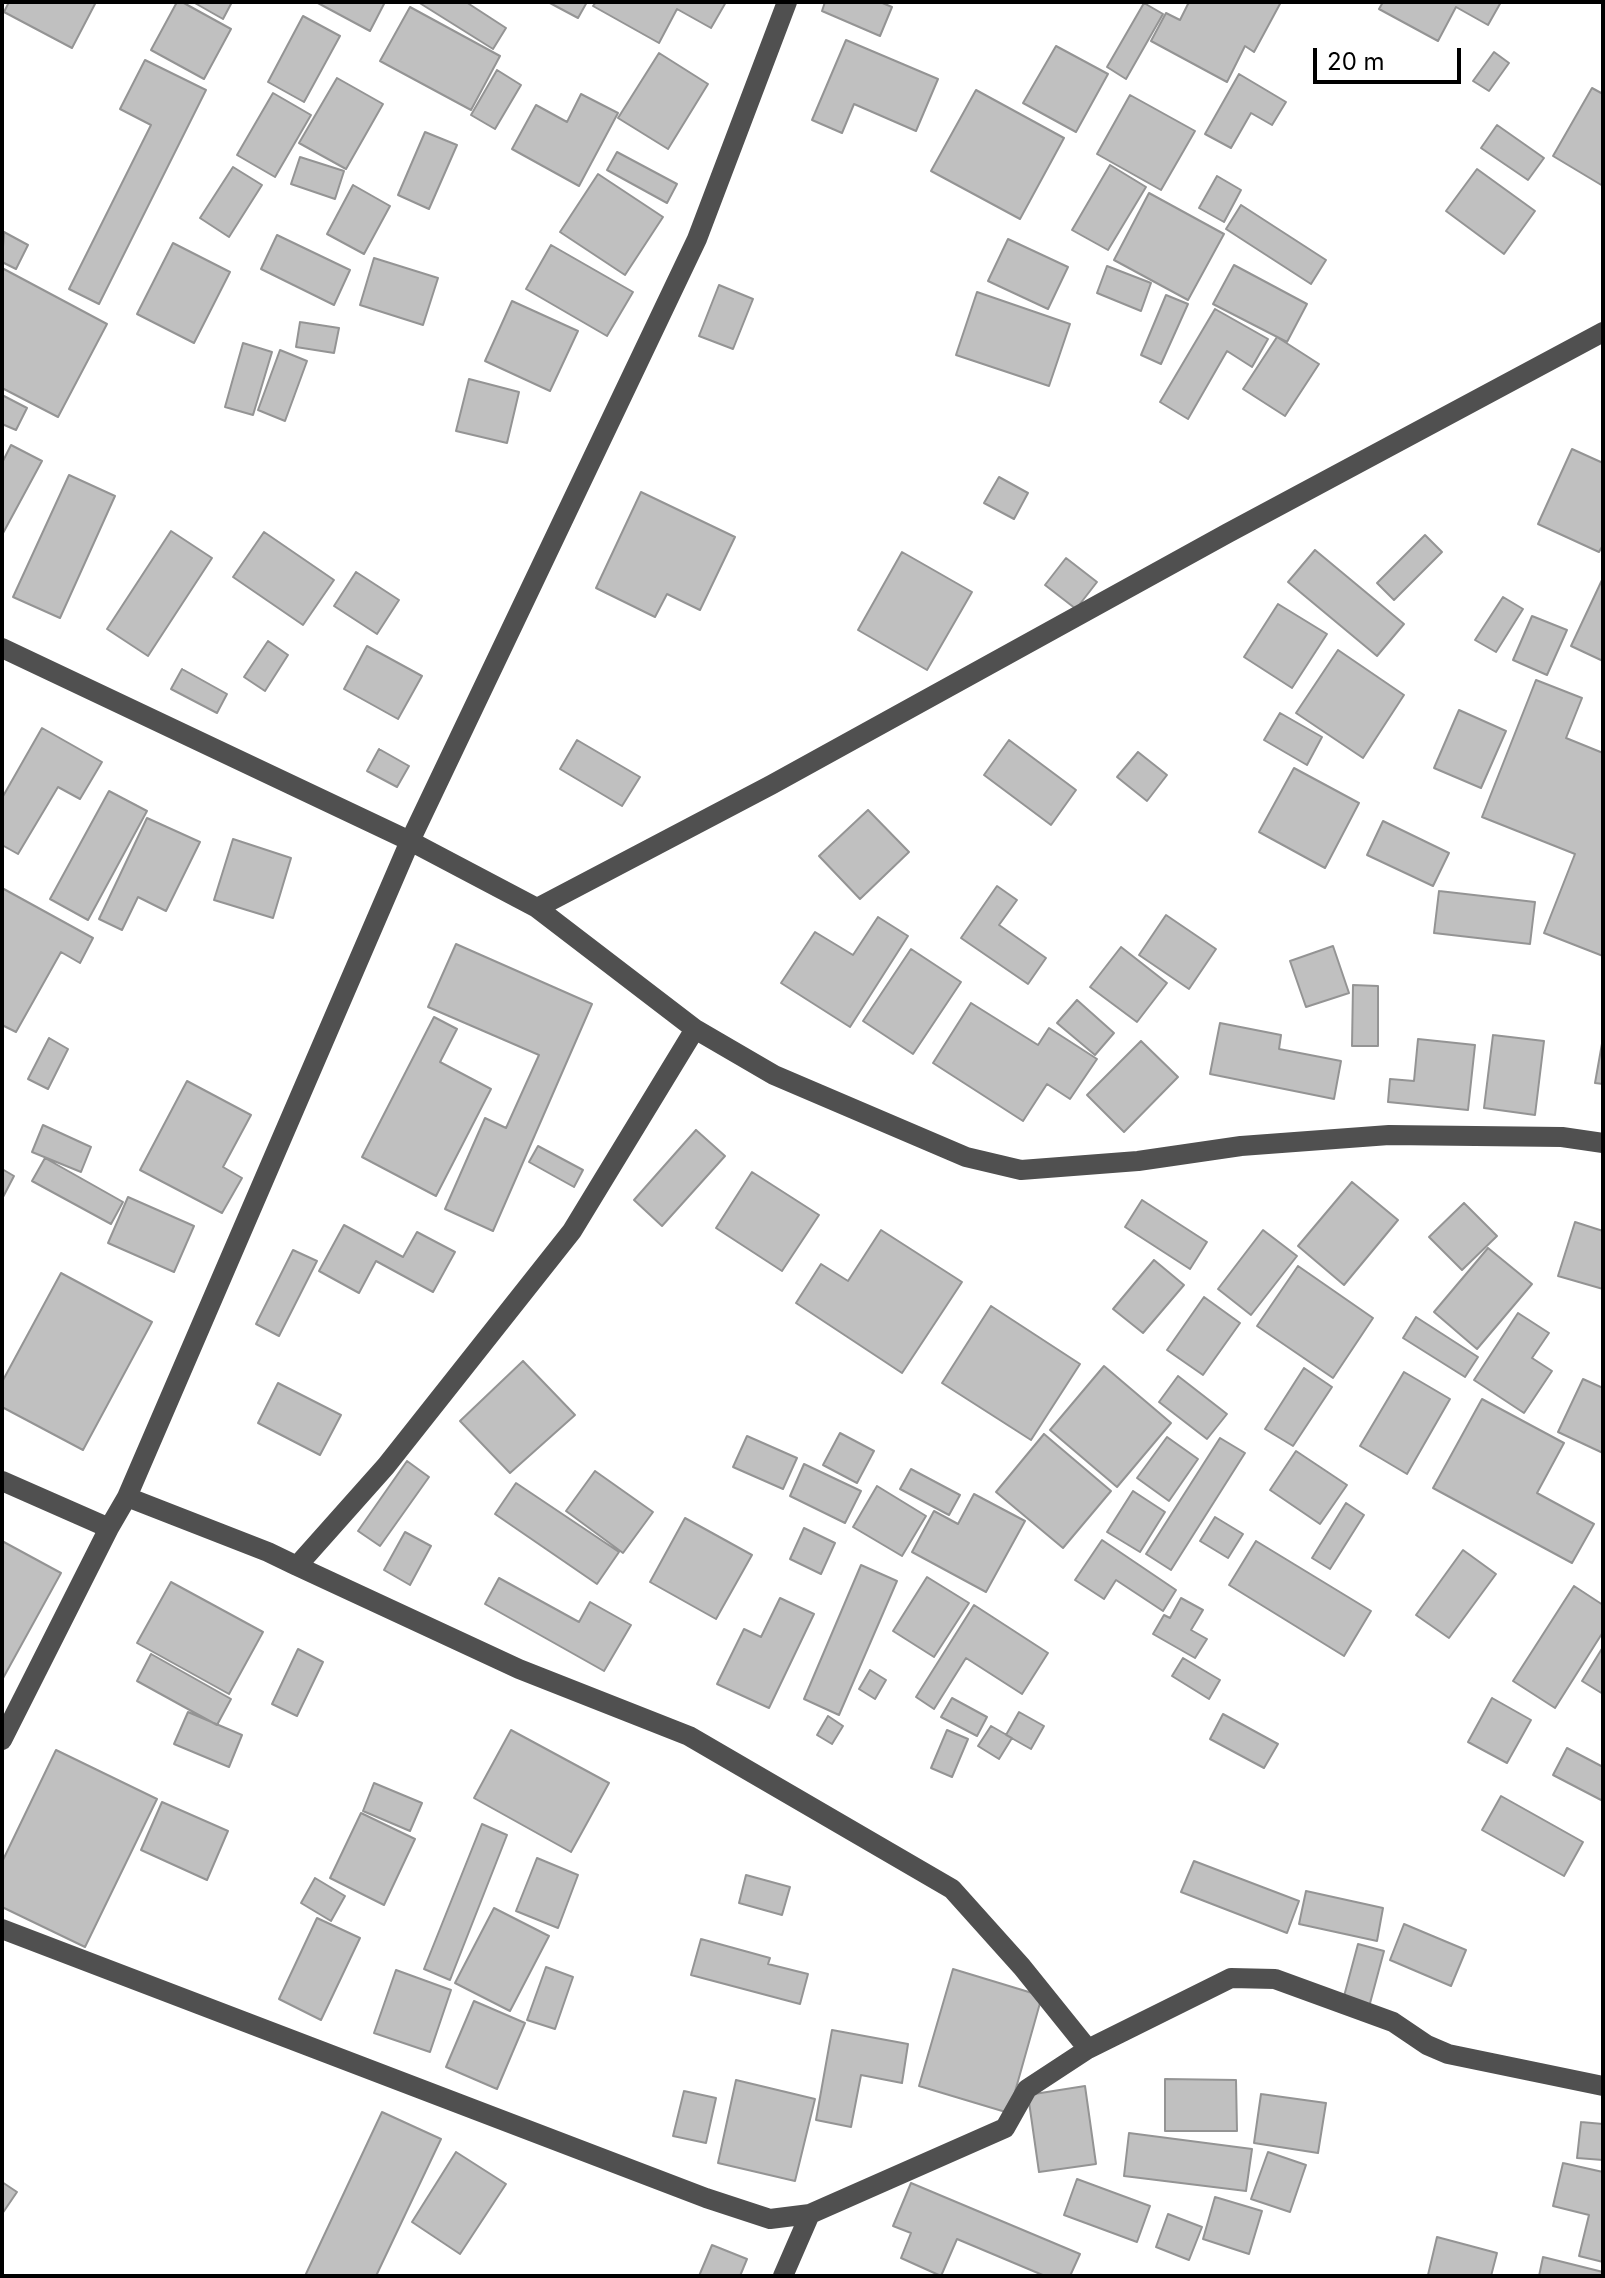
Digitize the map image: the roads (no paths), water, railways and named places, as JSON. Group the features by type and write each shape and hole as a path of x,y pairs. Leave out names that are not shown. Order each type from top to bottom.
{"street":[{"path":"2,1740 127,1497 410,841 697,239 787,2"},
{"path":"537,908 771,785 1241,526 1603,332"},
{"path":"2,648 410,841 537,908 695,1029 774,1075 966,1157 1021,1170 1138,1161 1241,1146 1389,1135 1562,1137 1603,1143"},
{"path":"297,1566 386,1466 572,1231 695,1029"},
{"path":"2,1481 109,1528"},
{"path":"127,1497 268,1552 519,1669 689,1736 952,1889 1022,1967 1088,2049"},
{"path":"2,1929 706,2198 770,2219 810,2214 1005,2128 1027,2089 1088,2049 1231,1978 1275,1979 1393,2022 1427,2045 1448,2054 1603,2086"},
{"path":"783,2276 810,2214"}]}
